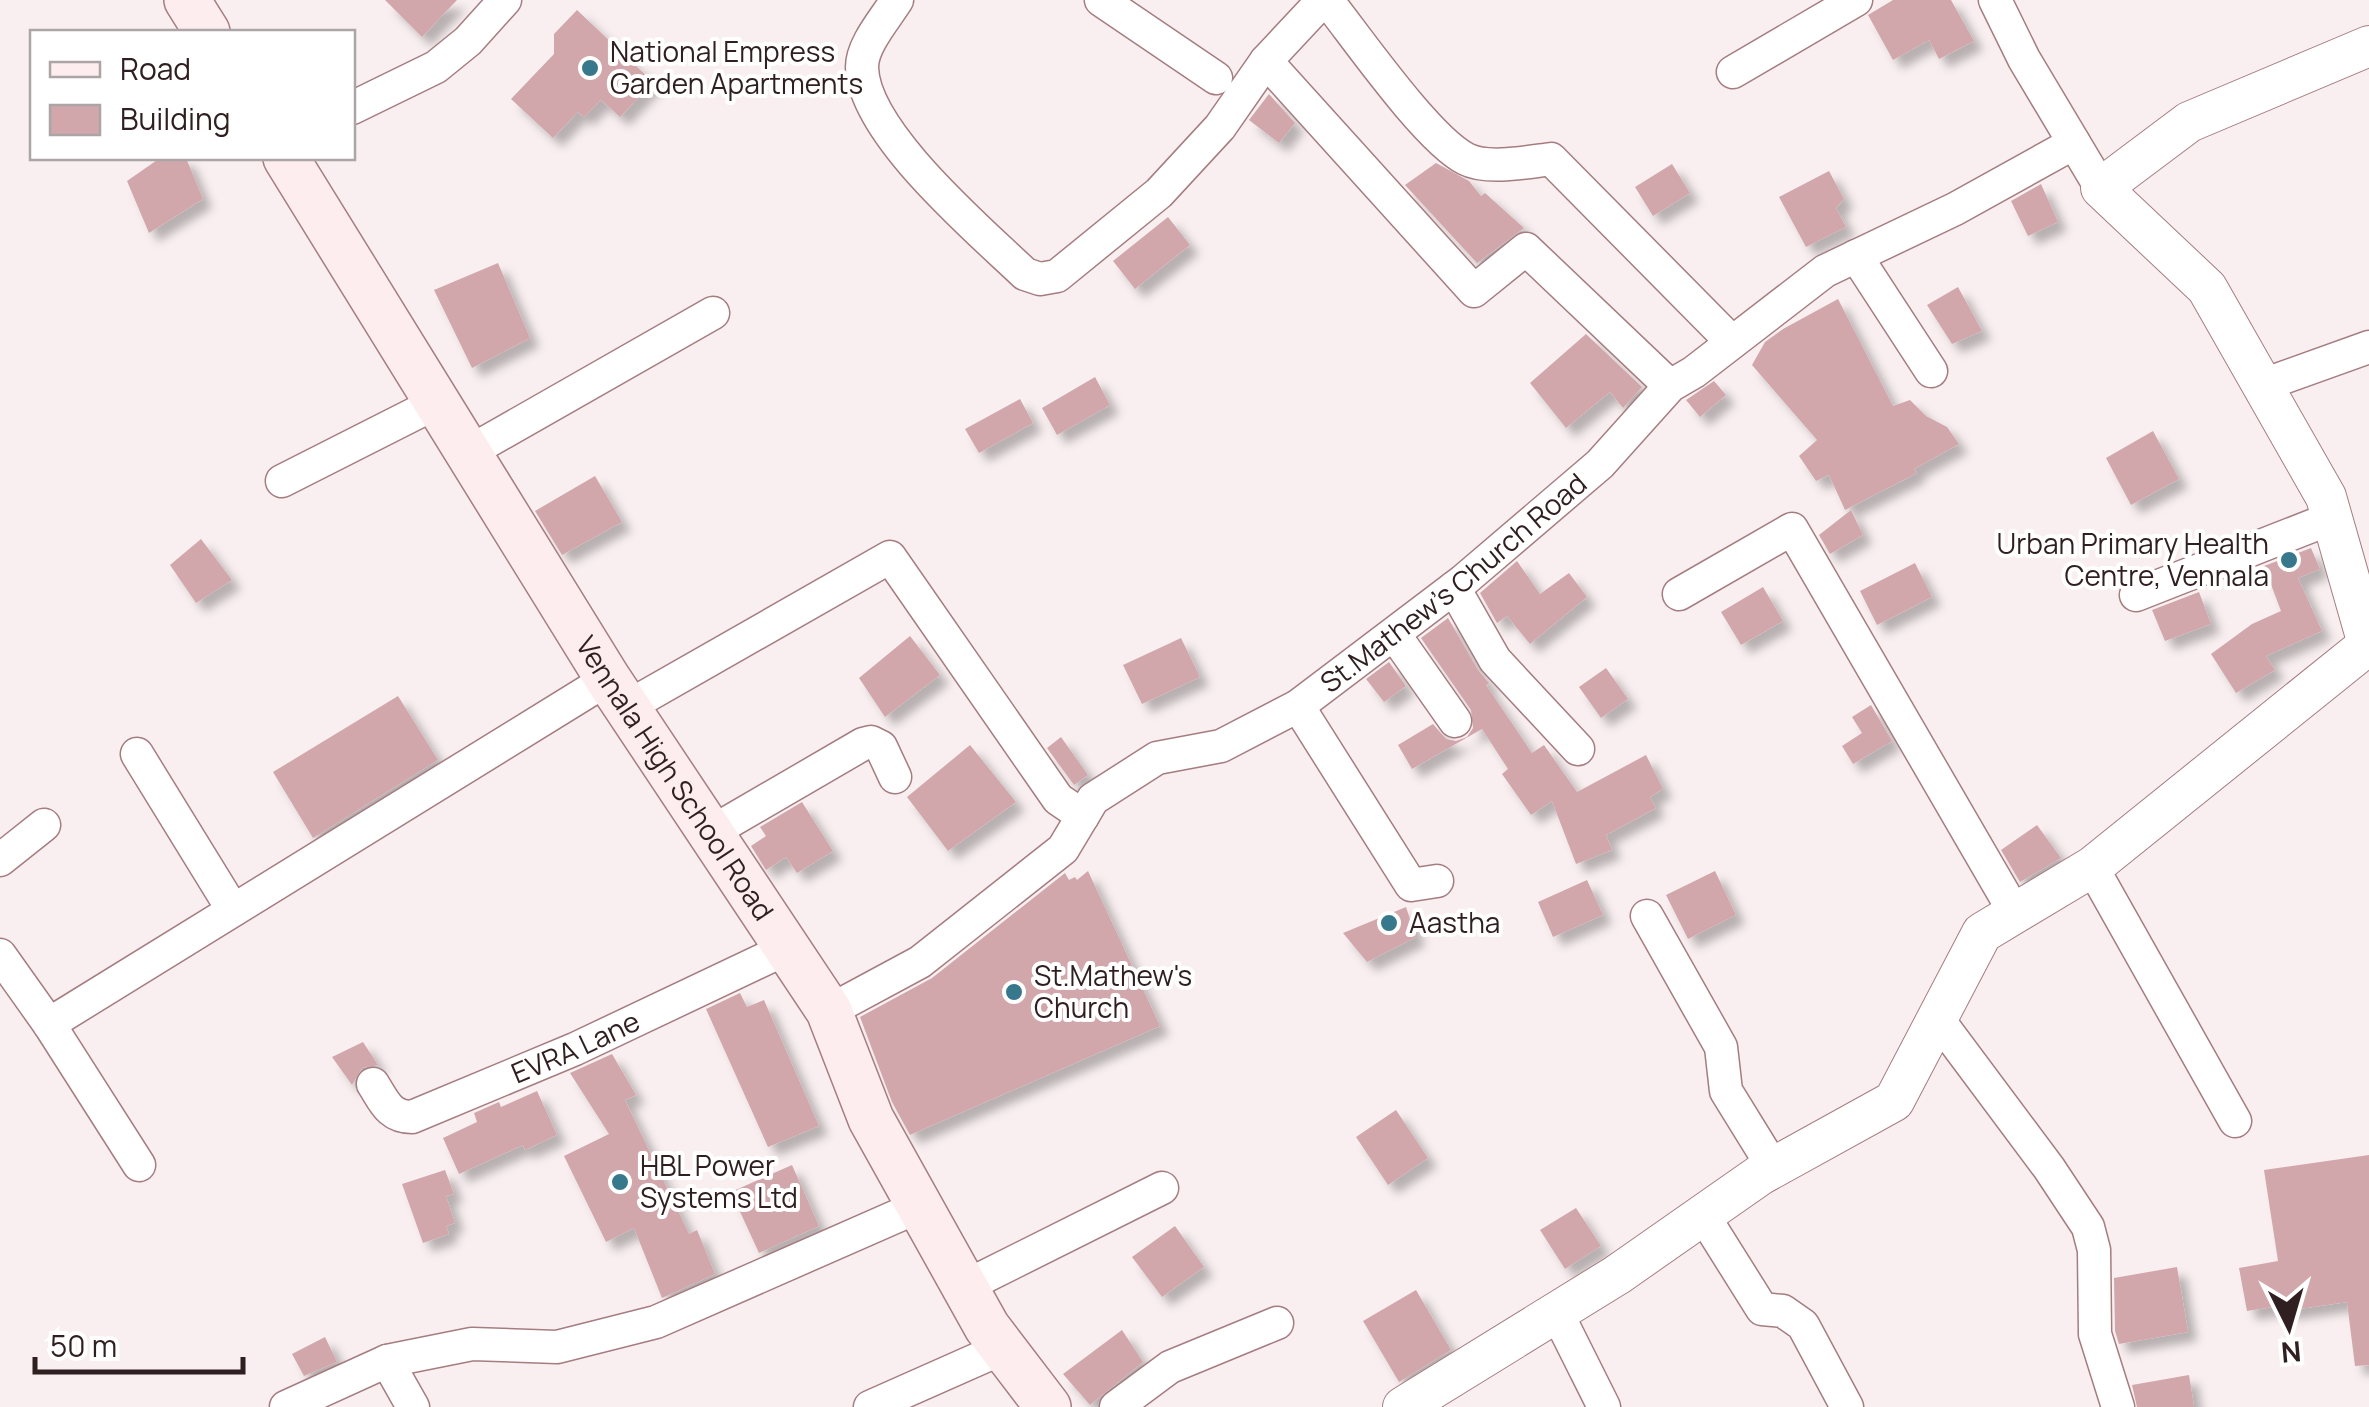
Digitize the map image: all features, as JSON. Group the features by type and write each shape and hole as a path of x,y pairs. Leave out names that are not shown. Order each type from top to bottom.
{"main road":[{"path":"186,0 206,30"},
{"name":"Vennala High School Road","path":"287,160 618,693 829,1011 871,1118 986,1327 1048,1407"}],"street":[{"path":"355,107 436,67 468,41 505,0"},
{"path":"897,0 868,45 862,64 865,88 876,112 895,142 1024,274 1040,279 1057,276 1159,193 1220,126 1266,61 1325,0 1430,128 1467,160 1506,164 1551,159 1732,342"},
{"path":"1100,0 1216,78"},
{"path":"1732,72 1856,0"},
{"path":"1403,1407 1617,1275 1773,1167 1894,1101 1982,933 2092,867 2369,644 2326,497 2207,288 2101,188 2024,58 1995,0"},
{"path":"2101,188 2188,122 2369,46"},
{"path":"1266,61 1474,291 1526,249 1670,386"},
{"name":"St.Mathew's Church Road","path":"829,1011 920,962 1063,849 1093,799 1157,758 1221,746 1298,706 1454,588 1600,464 1670,386 1825,271 1954,209 2074,142"},
{"path":"1856,256 1931,371"},
{"path":"469,452 713,313"},
{"path":"2263,385 2369,347"},
{"path":"282,481 438,402"},
{"path":"2136,595 2332,518"},
{"path":"1679,594 1792,530 2015,913"},
{"path":"48,1024 233,910 618,693 890,557 1058,799 1083,816"},
{"path":"1454,588 1496,660 1578,749"},
{"path":"1394,634 1454,720"},
{"path":"1298,706 1411,885 1436,881"},
{"path":"710,833 863,744 871,742 881,747 895,778"},
{"path":"137,754 233,910"},
{"path":"0,860 44,825"},
{"path":"2092,867 2235,1121"},
{"path":"1646,916 1722,1047 1726,1091 1773,1167"},
{"name":"EVRA Lane","path":"373,1084 390,1111 400,1117 412,1117 576,1049 788,948"},
{"path":"0,955 138,1165"},
{"path":"1937,1018 2050,1168 2088,1227 2094,1250 2096,1334 2118,1407"},
{"path":"964,1287 1162,1188"},
{"path":"286,1407 387,1361 472,1344 557,1347 656,1322 920,1206"},
{"path":"1703,1215 1762,1309 1783,1310 1803,1325 1847,1407"},
{"path":"1556,1313 1604,1407"},
{"path":"1116,1407 1170,1367 1277,1323"},
{"path":"870,1407 1003,1348"},
{"path":"387,1361 413,1407"}],"building":[{"path":"385,0 457,0 422,37"},
{"path":"1893,0 1951,0 1974,41 1939,59 1929,40 1893,60 1868,15"},
{"name":"National Empress Garden Apartments","path":"577,10 653,82 620,117 601,100 584,117 578,112 553,138 511,99 554,54 554,34"},
{"path":"1269,94 1295,123 1279,143 1249,120"},
{"path":"157,160 187,160 203,199 149,233 127,181"},
{"path":"1436,163 1469,181 1481,196 1485,193 1524,228 1477,263 1405,185"},
{"path":"1672,164 1690,193 1653,216 1635,187"},
{"path":"1829,171 1844,199 1836,208 1846,227 1806,247 1779,197"},
{"path":"2041,184 2058,222 2028,236 2011,201"},
{"path":"1168,217 1190,245 1135,289 1113,261"},
{"path":"498,263 530,338 472,368 434,290"},
{"path":"1958,287 1982,331 1952,344 1927,305"},
{"path":"1838,299 1893,406 1910,400 1926,416 1947,427 1959,444 1914,469 1917,473 1845,510 1829,475 1816,481 1799,456 1817,440 1752,365 1765,342"},
{"path":"1586,334 1642,387 1623,408 1610,392 1566,428 1530,383"},
{"path":"1095,377 1110,405 1057,435 1042,408"},
{"path":"1714,381 1726,395 1700,417 1686,400"},
{"path":"1020,399 1033,423 979,453 965,429"},
{"path":"2153,431 2179,479 2131,505 2106,458"},
{"path":"595,476 622,522 562,555 535,511"},
{"path":"1851,510 1863,535 1830,554 1819,535"},
{"path":"201,539 232,580 196,603 170,565"},
{"path":"2311,548 2320,569 2298,578 2322,631 2266,656 2275,670 2236,693 2211,654 2252,624 2281,611 2264,566"},
{"path":"1517,561 1540,594 1569,573 1587,597 1530,644 1507,616 1497,623 1480,593"},
{"path":"1915,563 1932,597 1877,625 1860,591"},
{"path":"1763,587 1783,621 1741,645 1721,612"},
{"path":"2199,592 2211,624 2165,641 2152,610"},
{"path":"1448,618 1489,683 1486,685 1532,753 1544,745 1577,792 1646,755 1663,789 1650,797 1656,808 1606,835 1612,850 1576,864 1552,801 1531,815 1502,774 1508,769 1482,729 1412,769 1398,745 1433,724 1446,739 1456,741 1467,737 1473,728 1471,710 1421,638"},
{"path":"910,636 940,675 885,717 859,678"},
{"path":"1181,638 1200,677 1142,704 1123,665"},
{"path":"1389,662 1406,686 1384,702 1366,679"},
{"path":"1606,668 1628,699 1601,718 1579,687"},
{"path":"398,696 438,760 313,838 273,772"},
{"path":"1871,705 1892,741 1853,764 1842,746 1862,733 1852,717"},
{"path":"1061,737 1088,775 1074,785 1047,748"},
{"path":"970,745 1016,802 948,851 907,797"},
{"path":"802,802 833,851 797,873 786,857 766,870 751,846 766,836 760,827"},
{"path":"2037,825 2061,858 2020,882 2001,850"},
{"name":"St.Mathew's Church","path":"1088,871 1160,1026 910,1135 892,1102 860,1017 932,978 1065,873 1069,880 1077,880"},
{"path":"1715,871 1736,915 1688,939 1666,895"},
{"path":"1587,880 1603,915 1553,937 1538,902"},
{"name":"Aastha","path":"1406,907 1416,937 1367,962 1343,933"},
{"path":"740,993 747,1007 764,1000 819,1126 768,1147 706,1009"},
{"path":"363,1042 378,1065 362,1068 352,1085 332,1057"},
{"path":"612,1054 636,1095 625,1100 689,1234 697,1230 715,1274 662,1298 634,1228 606,1242 564,1156 609,1134 570,1073"},
{"path":"537,1091 557,1135 525,1150 523,1145 459,1174 443,1138 477,1122 474,1113 499,1102 501,1107"},
{"path":"1396,1110 1428,1158 1388,1185 1356,1137"},
{"path":"2369,1155 2369,1365 2355,1366 2347,1302 2285,1311 2284,1305 2247,1311 2239,1268 2278,1261 2264,1170"},
{"path":"792,1165 819,1226 759,1253 731,1192"},
{"path":"445,1170 454,1194 446,1196 455,1223 446,1226 449,1234 423,1243 402,1184"},
{"path":"1576,1208 1601,1246 1565,1269 1540,1230"},
{"path":"1175,1226 1204,1267 1162,1297 1132,1257"},
{"path":"2177,1267 2188,1332 2119,1344 2115,1331 2114,1278"},
{"path":"1416,1290 1451,1350 1399,1382 1363,1321"},
{"path":"1122,1330 1143,1362 1090,1405 1063,1374"},
{"path":"325,1337 337,1362 304,1376 292,1354"},
{"path":"2189,1375 2194,1407 2137,1407 2132,1385"}],"place":[{"name":"National Empress Garden Apartments","path":"590,68"},
{"name":"Urban Primary Health Centre, Vennala","path":"2289,560"},
{"name":"Aastha","path":"1389,923"},
{"name":"St.Mathew's Church","path":"1014,992"},
{"name":"HBL Power Systems Ltd","path":"620,1182"}]}
